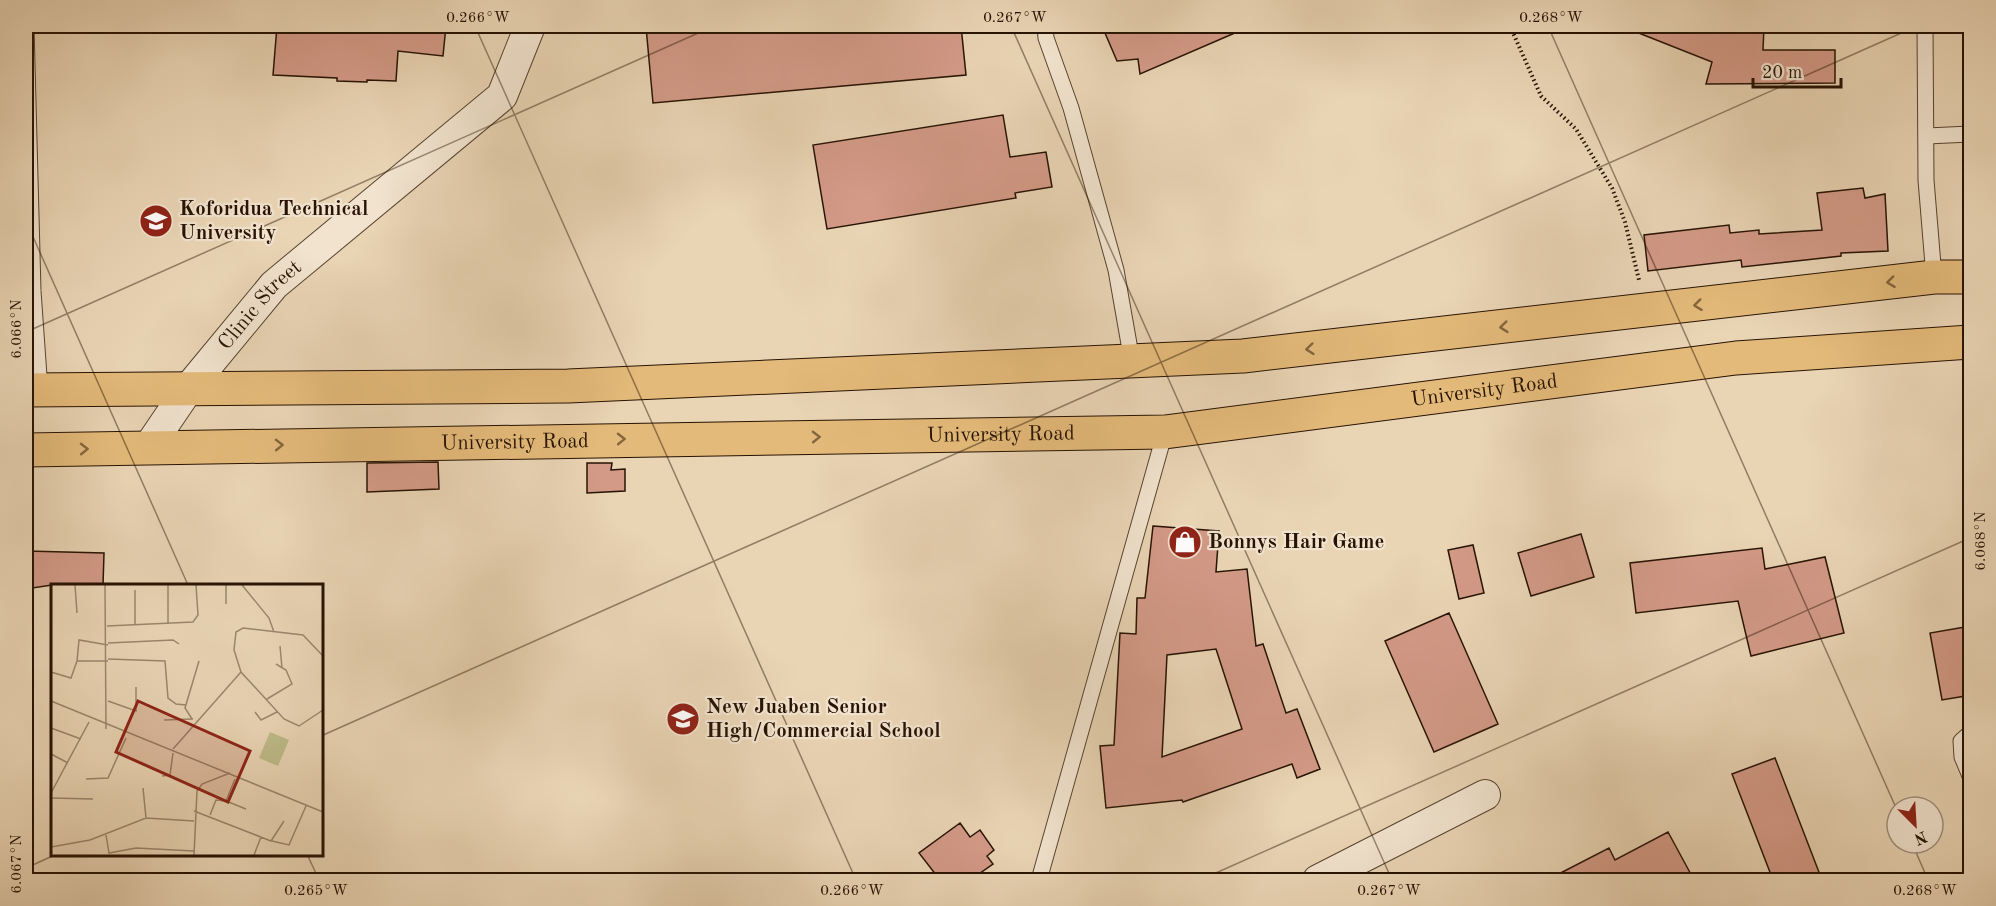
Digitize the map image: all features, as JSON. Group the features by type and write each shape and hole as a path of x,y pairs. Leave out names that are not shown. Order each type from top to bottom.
{"highway":[{"path":"33,390 568,386 1243,356 1934,277 1971,277"},
{"name":"University Road","path":"26,450 1165,432 1736,358 1971,342"}],"street":[{"name":"Clinic Street","path":"148,447 188,389 274,285 502,96 530,26"},
{"path":"1318,880 1485,795"}],"lane":[{"path":"26,26 33,291 33,390"},
{"path":"1045,26 1046,38 1071,108 1116,270 1132,361"},
{"path":"1925,26 1926,180 1934,277"},
{"path":"1927,136 1971,134"},
{"path":"1039,880 1165,432"},
{"path":"1971,733 1961,741 1962,757 1971,776"}],"path":[{"path":"1509,26 1541,96 1576,129 1612,188 1625,222 1647,310"}],"building":[{"path":"277,26 446,26 443,56 398,51 396,81 367,80 367,82 273,75"},
{"path":"961,26 966,75 653,103 646,27"},
{"path":"1102,26 1251,26 1140,74 1138,59 1117,61"},
{"path":"1621,26 1764,26 1763,50 1835,50 1835,83 1706,84 1712,62"},
{"path":"1003,115 1010,157 1046,152 1052,187 1015,193 1016,198 827,229 813,145"},
{"path":"1863,188 1865,198 1885,194 1888,251 1841,253 1841,256 1742,267 1741,260 1648,271 1644,235 1729,225 1730,233 1759,230 1759,234 1822,230 1817,193"},
{"path":"438,462 439,489 367,492 367,463"},
{"path":"587,463 612,463 611,470 625,469 625,491 587,493"},
{"path":"1153,526 1219,531 1216,572 1247,569 1256,646 1263,644 1286,713 1297,709 1320,769 1297,778 1292,764 1183,802 1182,800 1106,808 1100,746 1114,745 1120,633 1136,634 1137,598 1145,598","holes":["1216,649 1242,729 1162,757 1167,655"]},
{"path":"1581,534 1594,577 1531,596 1518,553"},
{"path":"1473,545 1484,593 1459,599 1448,550"},
{"path":"1762,548 1765,569 1825,557 1844,633 1751,656 1738,601 1636,613 1630,563"},
{"path":"26,551 104,553 103,584 51,584 26,589"},
{"path":"1449,613 1498,724 1434,752 1385,641"},
{"path":"1971,626 1971,695 1942,700 1930,633"},
{"path":"1775,758 1822,880 1773,880 1732,774"},
{"path":"960,823 970,837 980,830 994,850 987,856 993,864 970,880 940,880 919,853"},
{"path":"1668,832 1694,880 1547,880 1609,848 1615,860"}],"place":[{"name":"Koforidua Technical University","path":"156,221"},
{"name":"Bonnys Hair Game","path":"1185,542"},
{"name":"New Juaben Senior High/Commercial School","path":"683,719"}]}
